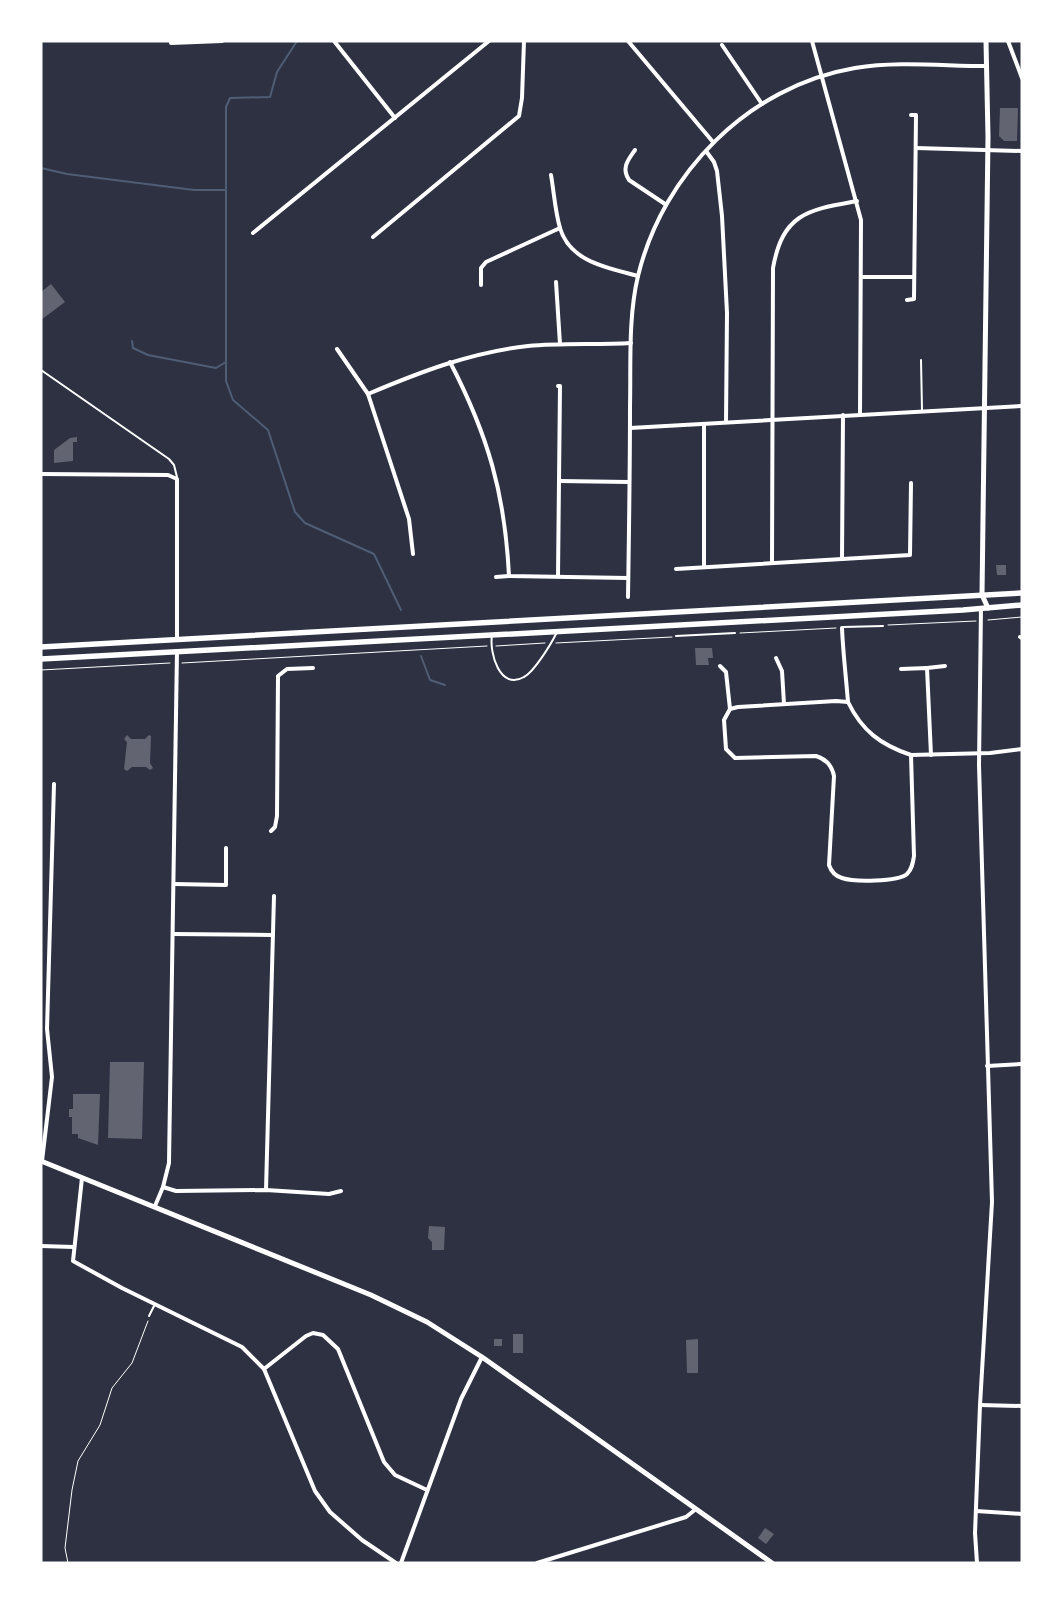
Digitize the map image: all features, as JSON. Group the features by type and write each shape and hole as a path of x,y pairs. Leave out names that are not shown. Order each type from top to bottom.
{"main road":[{"path":"41,647 1022,593"},
{"path":"891,600 891,614"},
{"path":"41,659 891,614 1022,605"},
{"path":"492,634 494,622"},
{"path":"268,634 272,636 273,640 269,646"}],"street":[{"path":"171,43 222,41"},
{"path":"334,41 394,118"},
{"path":"253,233 489,41"},
{"path":"373,237 519,116 522,98 524,41"},
{"path":"628,41 713,142"},
{"path":"812,41 857,201 862,235 860,414"},
{"path":"977,1563 976,1511 980,1405 992,1202 979,754 985,608 982,595 988,150 986,41"},
{"path":"1008,41 1022,78"},
{"path":"722,45 762,104"},
{"path":"628,597 631,343 634,300 638,276 650,238 665,204 713,142 762,104 821,77 853,69 881,65 987,66"},
{"path":"908,300 914,299 916,115 911,115"},
{"path":"916,148 1022,151"},
{"path":"635,150 625,166 625,174 629,180 665,204"},
{"path":"706,151 717,170 722,216 727,304 726,422"},
{"path":"550,175 560,228 569,244 585,259 598,265 638,276"},
{"path":"772,563 774,426 772,419 773,268 776,251 788,228 800,217 814,209 857,201"},
{"path":"481,285 480,275 486,262 560,228"},
{"path":"862,277 914,277"},
{"path":"556,282 560,344"},
{"path":"368,394 450,362 508,349 560,344 631,343"},
{"path":"337,349 368,394 409,519 413,554"},
{"path":"450,362 472,405 490,452 504,518 509,576"},
{"path":"558,386 560,386 560,481 558,576"},
{"path":"630,428 1022,406"},
{"path":"842,559 843,415"},
{"path":"704,424 704,567"},
{"path":"41,474 168,475 177,479 177,639"},
{"path":"560,481 629,482"},
{"path":"676,569 910,555 911,483"},
{"path":"496,577 628,578"},
{"path":"842,628 842,647 845,656 848,702 864,728 888,747 911,755 979,754 1022,749"},
{"path":"154,1206 163,1187 169,1163 177,651"},
{"path":"776,658 782,672 784,704"},
{"path":"720,666 726,672 730,709 726,715 724,728 726,749 730,755 740,759 816,756 824,759 830,765 834,776 828,859 831,869 841,878 892,879 902,877 911,869 914,856 911,755"},
{"path":"901,669 945,666"},
{"path":"271,831 275,827 277,816 278,676 287,669 313,668"},
{"path":"927,668 931,755"},
{"path":"730,709 784,704 848,702"},
{"path":"54,784 47,1029 52,1077 42,1161 371,1295 427,1322 482,1357 772,1563"},
{"path":"174,884 226,885 226,848"},
{"path":"266,1190 274,896"},
{"path":"173,934 273,935"},
{"path":"987,1066 1022,1064"},
{"path":"82,1178 73,1261 242,1347 264,1369 315,1491 330,1512 345,1526 396,1563"},
{"path":"163,1187 176,1190 266,1190 329,1194 341,1191"},
{"path":"41,1246 74,1247"},
{"path":"264,1369 306,1336 313,1333 323,1335 338,1349 384,1462 395,1475 427,1490"},
{"path":"401,1563 460,1399 482,1357"},
{"path":"980,1405 1022,1406"},
{"path":"537,1563 686,1517 696,1509"},
{"path":"976,1511 1022,1514"}],"lane":[{"path":"921,360 922,411"},
{"path":"41,370 169,459 174,465 177,479"},
{"path":"842,628 883,626"},
{"path":"492,634 491,646 498,670 505,677 515,680 529,674 557,632"},
{"path":"676,636 735,634"},
{"path":"149,1316 156,1304"}],"path":[{"path":"985,620 1022,617"},
{"path":"883,626 977,620"},
{"path":"735,634 842,628"},
{"path":"556,643 676,636"},
{"path":"495,646 546,643"},
{"path":"180,663 487,646"},
{"path":"41,670 174,663"},
{"path":"68,1563 65,1548 72,1490 78,1461 100,1424 112,1388 132,1363 149,1316"}],"building":[{"path":"1000,108 1018,108 1017,141 1004,141 999,136"},
{"path":"51,284 65,302 41,320 41,292"},
{"path":"77,437 77,442 73,442 73,461 54,463 54,450 70,438"},
{"path":"996,565 1006,565 1006,575 997,575"},
{"path":"695,648 712,648 713,658 708,658 709,665 696,665"},
{"path":"127,735 131,739 145,739 149,735 151,736 150,763 153,768 150,770 146,767 132,767 127,771 124,769 127,742 124,739"},
{"path":"110,1062 144,1062 142,1139 108,1138"},
{"path":"73,1094 100,1094 98,1145 78,1138 78,1134 72,1134 72,1117 69,1117 69,1109 73,1109"},
{"path":"429,1226 445,1227 444,1250 432,1250 432,1242 428,1238"},
{"path":"513,1334 523,1334 523,1353 513,1353"},
{"path":"494,1339 502,1339 502,1346 494,1346"},
{"path":"698,1339 698,1373 687,1373 686,1340"},
{"path":"765,1528 774,1534 766,1544 758,1538"}],"waterway":[{"path":"297,41 277,72 270,97 230,98 226,107 226,381 233,400 268,430 295,512 305,523 374,554 401,610"},
{"path":"41,168 67,174 194,190 226,190"},
{"path":"132,341 133,348 148,355 216,368 226,362"},
{"path":"421,656 430,680 445,685"}]}
